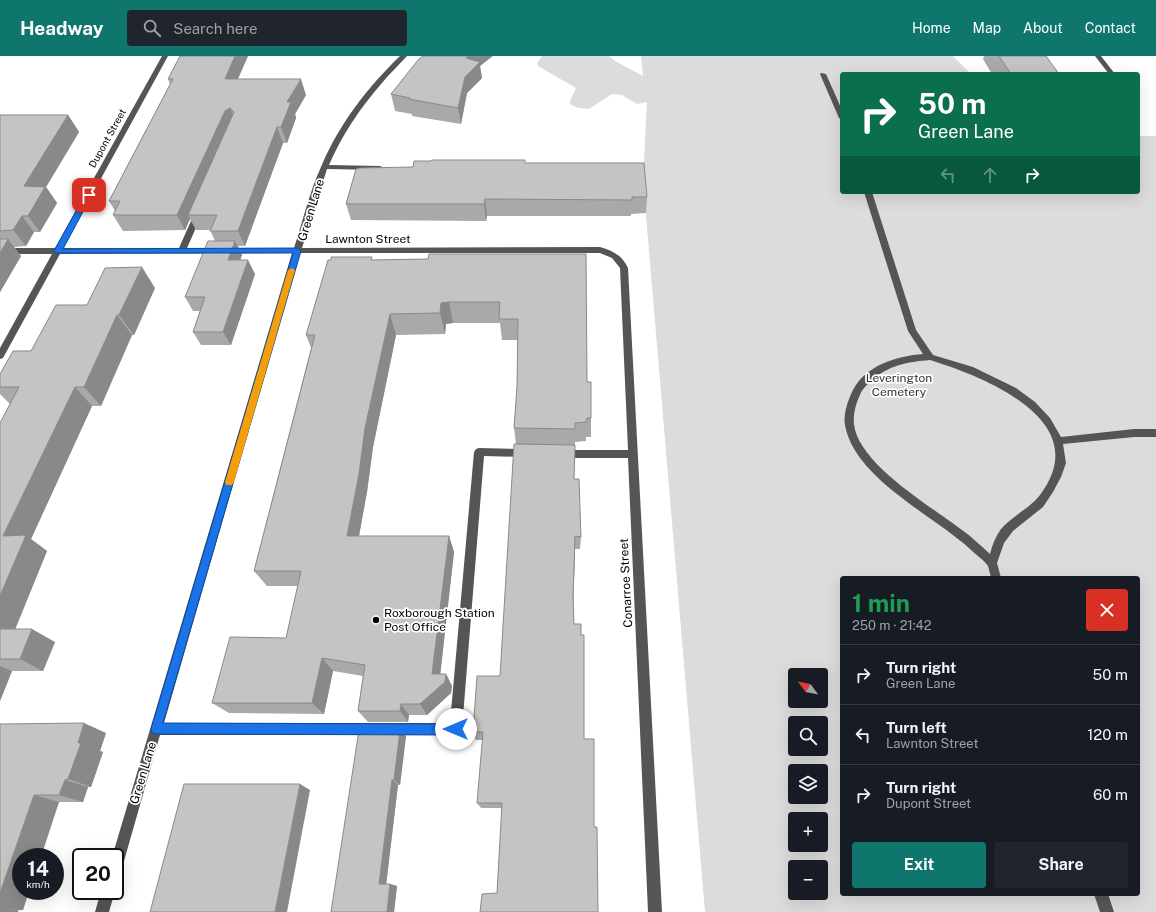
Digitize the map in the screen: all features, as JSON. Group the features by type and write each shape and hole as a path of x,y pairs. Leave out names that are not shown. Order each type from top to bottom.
{"street":[{"name":"Dupont Street","path":"0,356 165,56"},
{"name":"Green Lane","path":"121,848 297,251 324,167 343,129 371,89 404,56"},
{"path":"1098,56 1110,72"},
{"path":"823,74 840,113"},
{"path":"324,167 390,168"},
{"path":"869,194 912,331 930,357"},
{"path":"182,251 201,206"},
{"name":"Lawnton Street","path":"0,251 600,250 616,255"},
{"name":"Conarroe Street","path":"616,255 622,261 624,268 655,912"},
{"path":"992,563 961,535 907,498 880,474 859,449 850,427 850,411 856,392 869,376 888,364 906,358 930,357 960,365 987,376 1010,389 1033,407 1049,426 1058,441 1061,460 1056,477 1047,495 1030,512 1008,528 998,544 992,563 995,576"},
{"path":"1058,441 1134,433 1156,433"},
{"path":"156,729 456,729 479,452 534,453"},
{"path":"550,454 633,454"},
{"path":"1102,896 1107,912"},
{"path":"102,912 105,900"}],"green space":[{"name":"Leverington Cemetery","path":"542,56 609,56 615,61 643,76 641,56 953,56 969,72 840,72 840,194 1140,194 1140,136 1156,136 1156,912 705,912 643,180 647,102 637,104 622,95 612,94 589,109 578,108 570,104 576,88 538,66 537,63"}],"building":[{"path":"180,56 235,56 225,79 301,79 287,102 291,102 281,127 277,127 238,231 210,231 217,215 188,215 234,112 230,108 225,111 177,215 113,215 120,201 109,201 173,79 168,79"},
{"path":"423,56 469,56 466,58 480,62 465,77 458,108 409,99 410,98 391,94 418,60"},
{"path":"999,56 1046,56 1058,72 1010,72"},
{"path":"0,115 68,115 24,186 45,187 28,216 22,216 13,230 0,231"},
{"path":"525,160 525,163 644,163 647,197 632,197 632,200 485,199 484,204 346,204 356,169 413,167 414,161"},
{"path":"0,239 8,239 0,253"},
{"path":"208,241 235,241 228,260 248,260 223,332 193,332 205,297 185,297"},
{"path":"429,254 586,254 587,382 591,382 591,418 587,418 586,422 575,423 575,429 514,428 517,387 518,319 499,319 500,302 449,302 441,303 440,313 390,314 365,428 359,474 347,536 449,536 432,674 446,674 445,682 420,704 401,704 400,711 358,711 365,665 322,658 312,703 212,703 230,637 286,638 301,571 254,571 315,335 306,335 328,260 331,260 331,257 372,257 371,260 428,259"},
{"path":"142,267 119,315 117,315 84,387 75,387 3,536 26,535 0,596 0,423 19,387 0,387 0,374 13,351 31,351 56,305 87,305 105,268"},
{"path":"514,444 575,445 574,479 579,479 581,537 575,536 573,598 574,624 581,624 581,635 584,635 584,739 594,739 594,827 597,827 598,912 480,912 482,894 497,893 502,803 477,803 483,732 473,732 477,676 500,676"},
{"path":"0,629 32,629 20,659 0,659"},
{"path":"84,723 78,743 81,743 68,779 65,780 59,795 34,795 16,848 12,848 12,858 0,893 0,724"},
{"path":"359,730 400,730 379,884 390,884 387,912 331,912"},
{"path":"184,784 300,784 275,912 150,912"}],"slow traffic":[{"path":"229,482 292,270"}],"place":[{"name":"Roxborough Station Post Office","path":"376,620"}],"route":[{"path":"89,195 58,251 297,251 156,729 456,729"}]}
